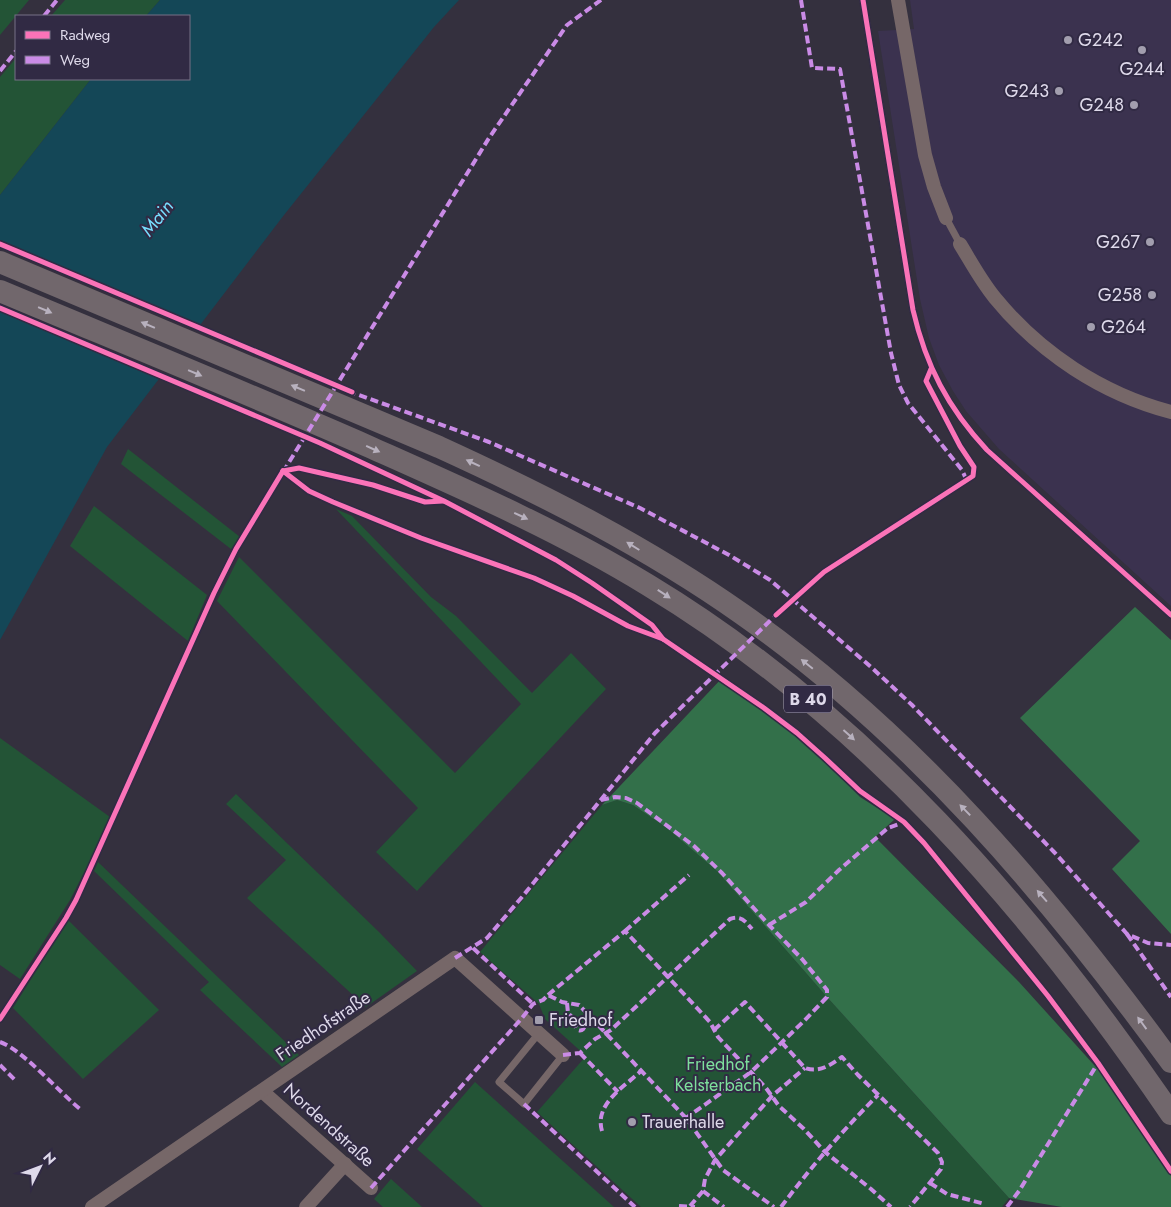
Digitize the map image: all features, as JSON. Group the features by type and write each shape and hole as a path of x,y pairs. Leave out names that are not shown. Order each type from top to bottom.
{"highway":[{"name":"B 40","path":"0,262 439,447 507,478 615,534 717,598 795,654 844,694 927,771 998,845 1067,925 1171,1062"},
{"name":"B 40","path":"0,291 329,429 504,507 582,547 683,607 779,676 835,723 929,812 977,865 1072,978 1171,1114"}],"street":[{"path":"898,0 925,155 934,187 946,218"},
{"path":"960,244 995,298 1025,331 1056,357 1105,387 1132,400 1171,412"},
{"name":"Friedhofstraße","path":"92,1207 455,958 563,1055"},
{"name":"Nordendstraße","path":"262,1091 371,1188"},
{"path":"306,1207 344,1164"}],"lane":[{"path":"864,0 913,310 924,350 940,387 960,418 987,450 1171,615"},
{"path":"946,218 960,244"},
{"path":"539,1033 499,1082 524,1104 563,1055"}],"shaded area":[{"path":"910,0 1171,0 1171,606 999,449 966,411 939,365 929,338 920,299 878,31 914,29"}],"green space":[{"path":"0,0 29,0 15,15 0,35"},
{"path":"65,0 160,0 147,15 52,15"},
{"path":"15,59 15,80 90,80 0,195 0,77"},
{"path":"128,449 240,537 231,549 121,464"},
{"path":"94,506 207,595 188,641 70,546"},
{"path":"336,509 352,516 431,597 456,616 532,693 571,653 606,689 417,891 376,852 418,808 217,601 239,557 455,773 521,704"},
{"path":"1135,607 1171,640 1171,934 1112,869 1140,841 1020,718"},
{"path":"723,677 765,706 832,767 860,797 895,819 875,837 1019,982 1104,1076 1171,1176 1171,1207 1062,1207 1009,1198 827,997 717,871 667,828 633,805 617,800 602,805"},
{"path":"0,738 110,817 70,900 20,979 0,965"},
{"path":"236,794 417,971 366,1007 247,898 286,860 226,804"},
{"name":"Friedhof Kelsterbach","path":"617,800 633,805 667,828 717,871 827,997 1009,1198 1002,1207 641,1207 537,1112 586,1056 545,1019 539,1004 480,952 602,805"},
{"path":"98,862 299,1055 282,1067 200,990 209,982 94,871"},
{"path":"68,920 159,1010 83,1079 13,1008"},
{"path":"475,1082 614,1207 483,1207 417,1149"},
{"path":"391,1179 422,1207 383,1207 374,1199"}],"water":[{"name":"Main","path":"160,0 459,0 434,27 284,215 107,447 0,640 0,195 90,80 190,80 190,15 147,15"}],"pier":[{"path":"0,240 203,326 161,380 0,312"}],"marked path":[{"path":"45,15 57,0"},
{"path":"283,472 489,138 567,25 601,0"},
{"path":"801,0 812,68 840,69 891,353 899,385 908,403 962,470 967,481"},
{"path":"0,71 15,52"},
{"path":"348,391 489,442 640,508 729,555 770,580 912,705 1055,853 1127,934 1148,943 1171,945"},
{"path":"455,958 487,938 655,733 778,613"},
{"path":"601,800 615,797 626,798 637,803 694,846 722,873 802,959 827,990 827,997 751,1072 686,1118"},
{"path":"769,925 806,902 839,870 888,828 904,822"},
{"path":"625,931 689,875"},
{"path":"563,1055 580,1053 595,1039 611,1030 730,919 740,918 752,929"},
{"path":"548,995 625,931 710,1022 718,1037 766,1088 779,1106 825,1152 891,1207"},
{"path":"1127,934 1171,997"},
{"path":"473,948 533,1004"},
{"path":"371,1188 533,1004 543,1000 548,995 562,1002 579,1005 686,1118 723,1170 774,1207"},
{"path":"714,1030 745,1002 805,1068 820,1069 842,1057 938,1153 942,1162 941,1169 910,1207"},
{"path":"567,1003 568,1013 577,1022"},
{"path":"580,1021 585,1026 580,1031 575,1026 580,1021"},
{"path":"0,1042 9,1046 30,1062 80,1109"},
{"path":"580,1053 618,1092"},
{"path":"1007,1207 1019,1191 1098,1063"},
{"path":"0,1065 15,1080"},
{"path":"690,1206 703,1191 705,1179 715,1160 772,1096 805,1068"},
{"path":"602,1131 602,1112 606,1104 641,1071"},
{"path":"781,1207 828,1149 878,1095"},
{"path":"524,1104 635,1207"},
{"path":"930,1183 947,1194 985,1204"},
{"path":"703,1191 724,1207"},
{"path":"679,1206 695,1207"}],"cycle path":[{"path":"863,0 913,310 925,350 940,385 961,418 987,450 1171,615"},
{"path":"0,244 352,392"},
{"path":"0,308 320,443 444,501 556,560 652,625 663,639"},
{"path":"776,615 824,572 973,476 974,467 960,446 926,381 931,369"},
{"path":"283,471 299,468 373,485 425,502 443,501"},
{"path":"283,471 309,491 333,502 421,538 534,578 573,596 628,626 663,639 764,708 797,733 860,791 904,822 924,843 1048,996 1098,1063 1171,1171"},
{"path":"0,1019 76,900 214,593 236,549 283,471"}],"place":[{"name":"G242","path":"1068,40"},
{"name":"G244","path":"1142,50"},
{"name":"G243","path":"1059,91"},
{"name":"G248","path":"1134,105"},
{"name":"G267","path":"1150,242"},
{"name":"G258","path":"1152,295"},
{"name":"G264","path":"1091,327"},
{"name":"Friedhof","path":"539,1020"},
{"name":"Trauerhalle","path":"632,1122"}]}
